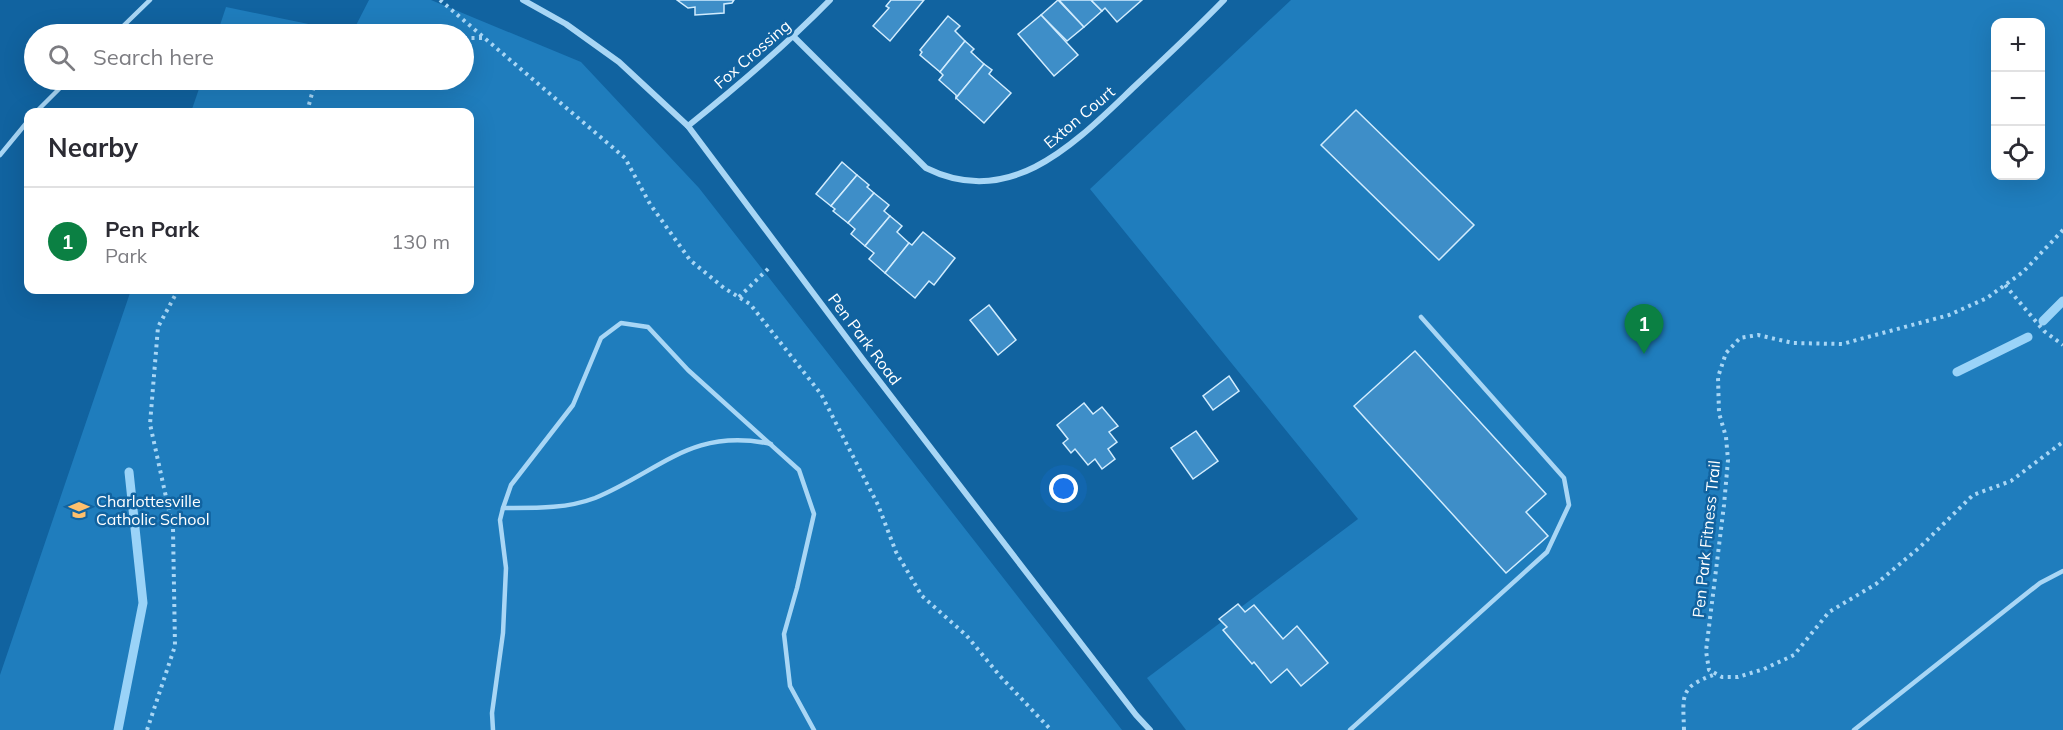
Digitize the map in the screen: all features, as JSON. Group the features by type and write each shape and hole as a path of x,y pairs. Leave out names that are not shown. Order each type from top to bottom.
{"street":[{"name":"Pen Park Road","path":"523,0 566,24 619,62 688,126 864,361 1136,715 1150,730"},
{"name":"Fox Crossing","path":"688,126 794,37 830,0"},
{"name":"Exton Court","path":"794,37 926,168 941,176 973,183 1000,181 1029,171 1066,148 1099,121 1224,0"}],"lane":[{"path":"125,24 150,0"},
{"path":"40,108 58,90"},
{"path":"0,155 24,126"},
{"path":"1350,730 1547,552 1569,505 1564,478 1421,317"},
{"path":"493,730 492,712 503,633 506,579 500,520 503,508 511,484 573,405 601,338 621,323 648,327 688,370 799,470 814,514 784,634 790,686 814,730"},
{"path":"503,508 574,505 596,497 684,450 716,440 749,440 771,444"},
{"path":"1854,730 2040,583 2063,571"}],"path":[{"path":"440,0 467,24"},
{"path":"474,30 625,158 650,204 690,261 724,288 750,304 821,394 879,505 896,552 922,596 966,635 1000,676 1051,730"},
{"path":"474,38 483,38"},
{"path":"308,108 313,90"},
{"name":"Pen Park Fitness Trail","path":"1717,674 1709,670 1706,651 1728,460 1726,437 1719,413 1718,377 1726,353 1740,338 1758,335 1793,343 1842,344 1948,315 1987,298 2024,272 2063,230"},
{"path":"739,297 785,253"},
{"path":"2005,285 2044,331 2063,345"},
{"path":"147,730 175,646 173,529 150,424 158,327 176,294"},
{"path":"1684,730 1684,697 1689,687 1699,680 1717,674 1722,677 1738,677 1764,669 1794,655 1829,612 1876,584 1920,547 1973,495 2011,481 2063,442"}],"shaded area":[{"path":"369,0 431,0 581,62 699,188 1122,730 0,730 0,675 130,294 474,294 474,108 192,108 199,90 474,90 474,24 357,24"},
{"path":"1291,0 2063,0 2063,730 1186,730 1147,678 1358,519 1090,189"},
{"path":"226,7 308,24 220,24"}],"building":[{"path":"677,0 734,0 732,3 724,4 724,13 695,15 695,7 688,8"},
{"path":"891,0 924,0 890,41 873,26 889,8 886,6"},
{"path":"1058,0 1084,27 1067,41 1041,15"},
{"path":"1059,0 1091,0 1102,11 1084,27"},
{"path":"1091,0 1142,0 1117,22 1105,8 1102,11"},
{"path":"1041,15 1078,55 1054,76 1018,34"},
{"path":"948,16 960,26 955,31 965,41 940,72 920,55 922,52 920,50"},
{"path":"965,41 974,49 971,52 984,64 956,98 956,95 939,80 943,75 940,72"},
{"path":"984,64 992,70 989,74 1011,93 984,123 956,98"},
{"path":"1356,110 1474,225 1439,260 1321,145"},
{"path":"842,162 857,175 831,206 816,194"},
{"path":"857,175 869,185 867,187 874,193 848,223 833,211 835,209 831,206"},
{"path":"874,193 889,205 884,211 890,216 865,246 851,234 855,229 848,223"},
{"path":"890,216 902,226 897,232 909,243 885,273 869,259 874,253 865,246"},
{"path":"923,232 955,258 934,285 929,281 915,298 885,273 909,243 912,245"},
{"path":"989,305 1016,340 998,355 970,320"},
{"path":"1415,351 1546,494 1526,512 1548,536 1506,573 1354,406"},
{"path":"1229,376 1239,391 1213,410 1203,396"},
{"path":"1084,403 1093,414 1102,407 1118,426 1109,432 1117,442 1108,449 1115,459 1102,469 1095,459 1088,465 1075,449 1071,453 1063,443 1068,439 1057,425"},
{"path":"1196,431 1218,461 1193,479 1171,448"},
{"path":"1238,604 1245,612 1254,605 1283,639 1297,626 1328,663 1301,686 1287,669 1271,683 1223,630 1227,627 1219,619"}],"waterway":[{"path":"2043,321 2063,301"},
{"path":"1957,372 2028,337"},
{"path":"118,730 143,603 129,472"}],"place":[{"name":"Pen Park","path":"1644,354"},
{"name":"Charlottesville Catholic School","path":"79,510"}]}
